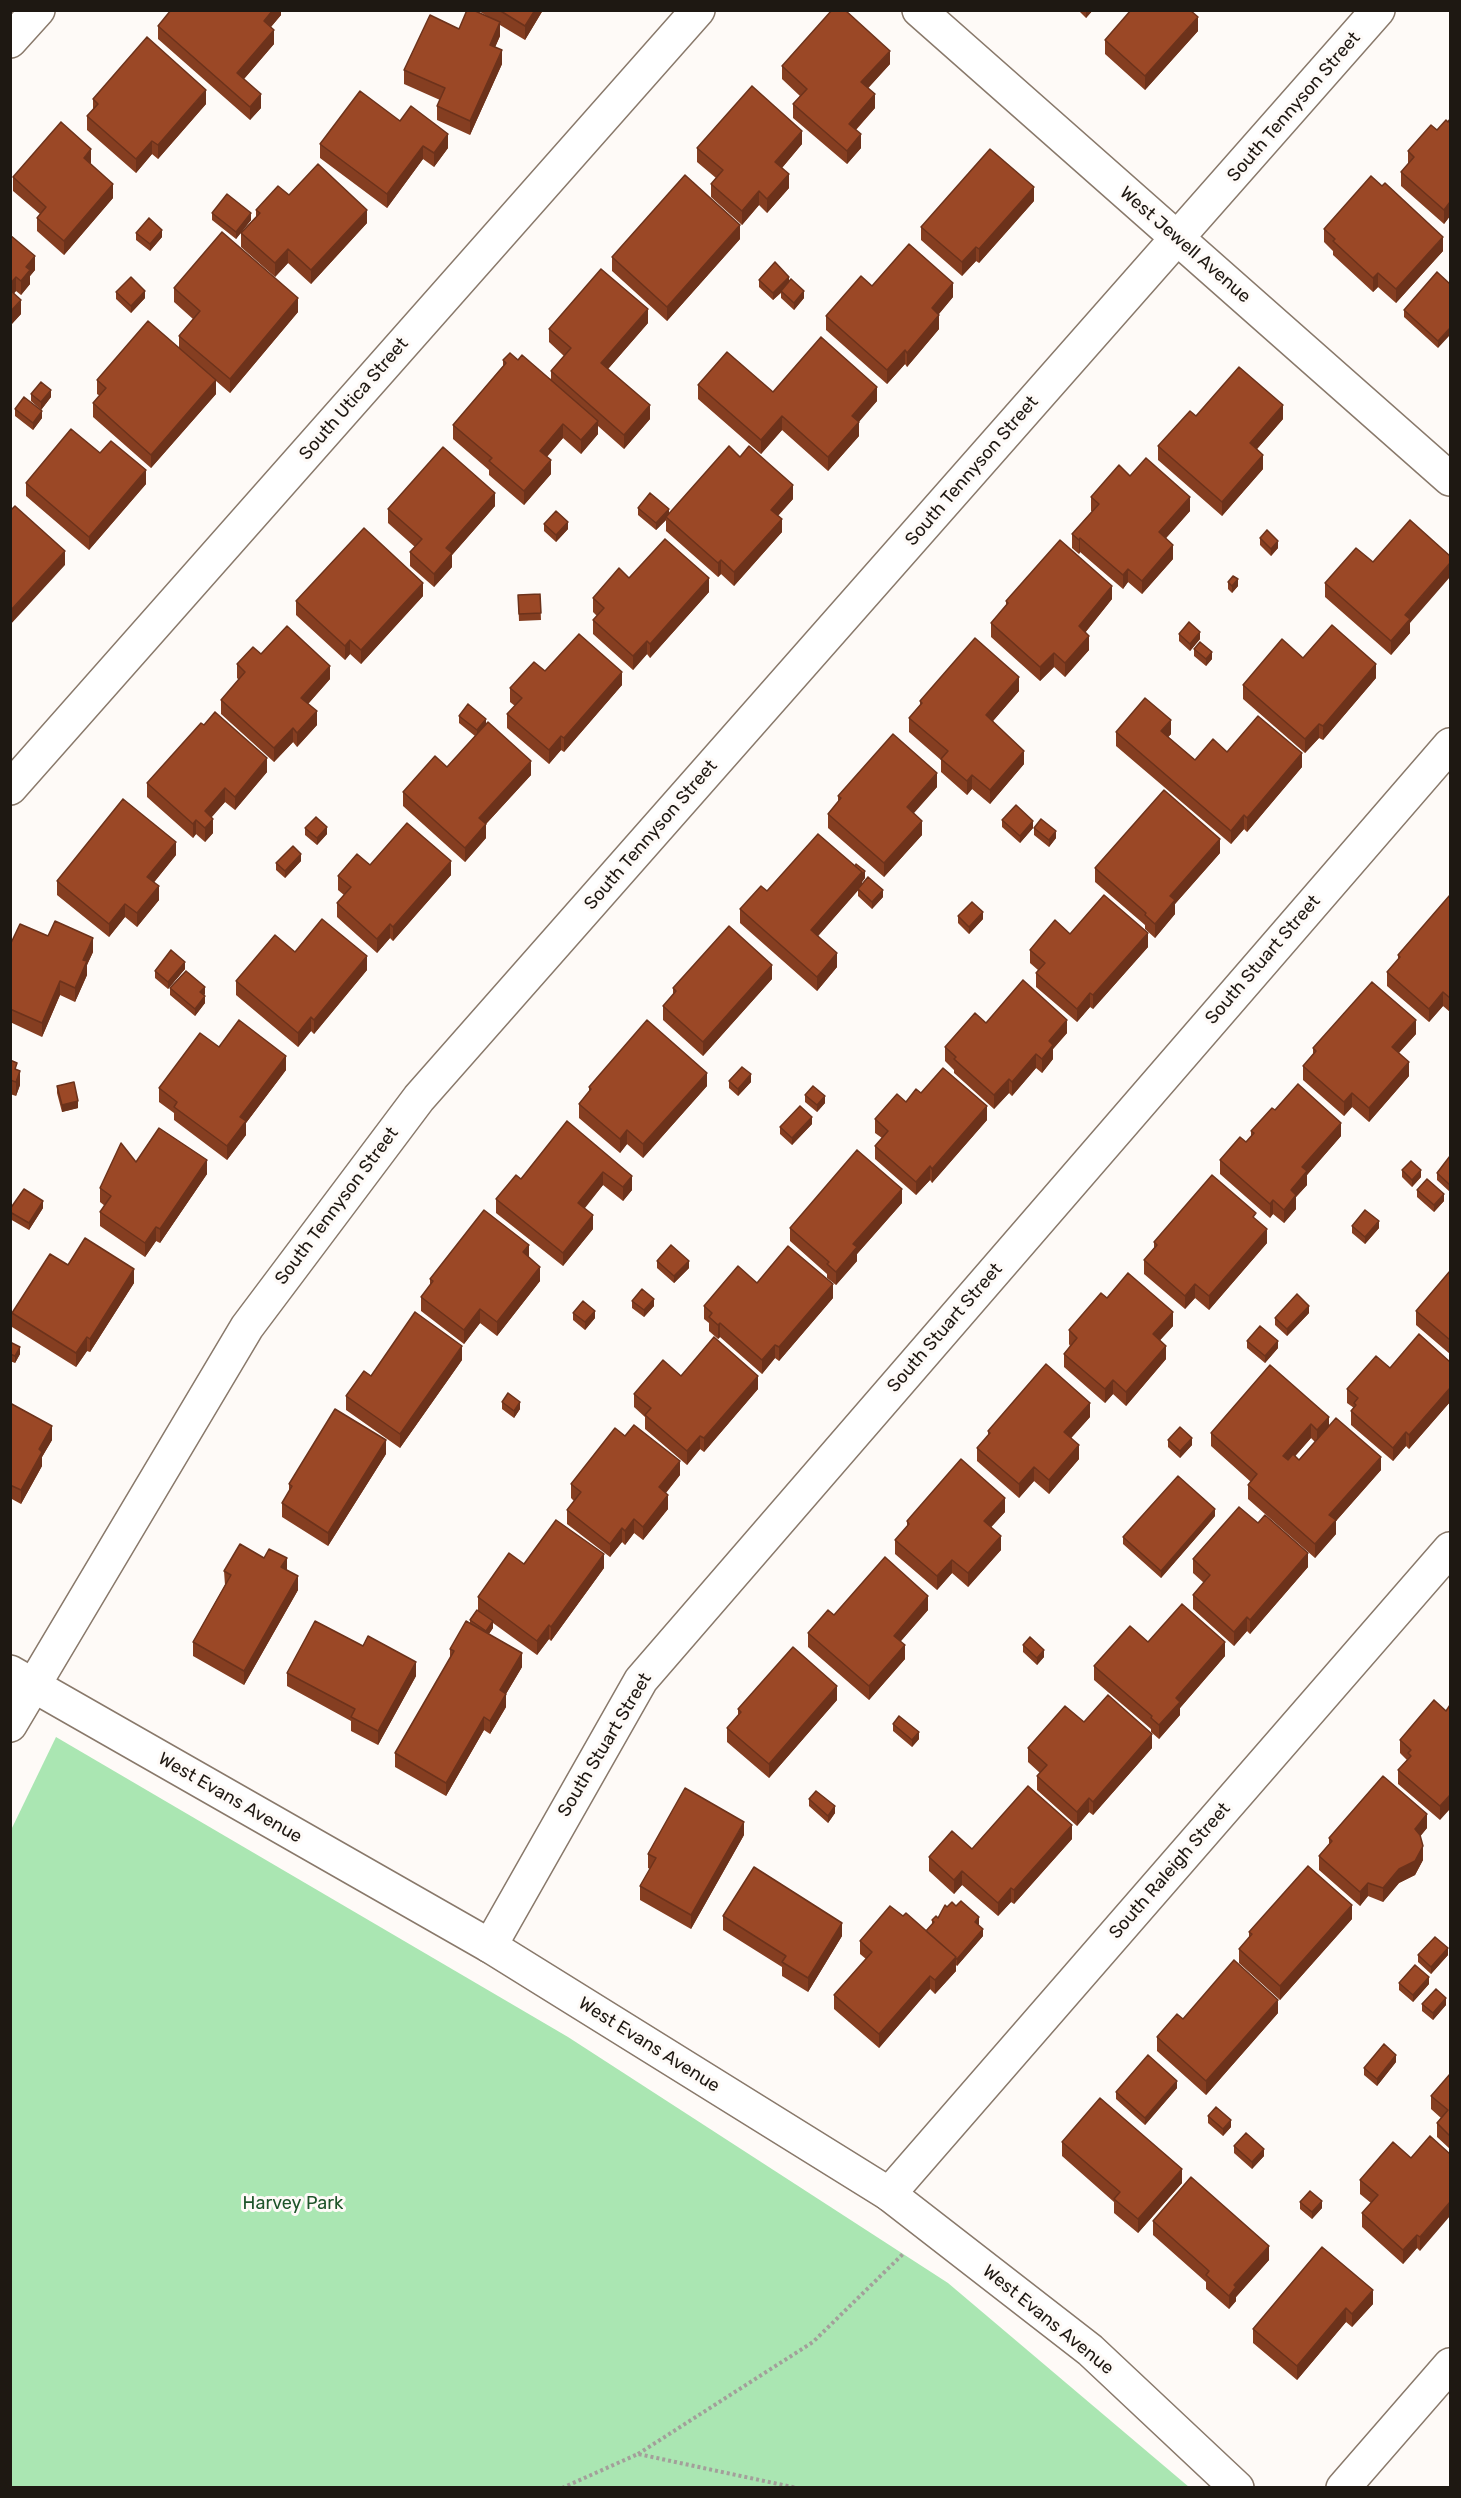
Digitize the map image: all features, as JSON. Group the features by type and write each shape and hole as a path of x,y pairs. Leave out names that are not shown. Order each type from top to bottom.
{"street":[{"path":"10,41 38,10"},
{"name":"South Utica Street","path":"10,788 698,10"},
{"name":"West Jewell Avenue","path":"919,10 1450,479"},
{"name":"South Tennyson Street","path":"10,1725 22,1678 247,1327 418,1098 1378,10"},
{"name":"South Stuart Street","path":"490,1946 641,1680 1450,745"},
{"name":"South Raleigh Street","path":"889,2194 1450,1549"},
{"name":"West Evans Avenue","path":"22,1678 490,1946 889,2194 1090,2350 1237,2487"},
{"path":"1343,2487 1450,2365"}],"path":[{"path":"562,2487 638,2454 813,2342 931,2227"},
{"path":"638,2454 797,2487"}],"green space":[{"name":"Harvey Park","path":"56,1737 568,2037 948,2283 1189,2487 11,2487 11,1830"}],"building":[{"path":"171,10 273,10 264,21 274,30 237,73 261,94 250,107 158,26"},
{"path":"467,10 473,10 500,22 490,45 502,50 470,121 437,106 445,88 404,70 430,15 459,29"},
{"path":"499,10 535,10 525,26"},
{"path":"832,10 845,10 890,51 861,82 875,94 849,124 861,134 847,151 793,104 807,89 782,66"},
{"path":"1131,10 1190,10 1198,17 1145,76 1105,40"},
{"path":"147,37 206,90 158,145 152,141 136,159 87,116 98,104 93,99"},
{"path":"752,86 802,131 775,162 789,174 767,199 759,191 742,211 711,184 723,170 697,148"},
{"path":"360,91 400,121 411,106 448,134 434,153 423,146 387,194 320,144"},
{"path":"1450,119 1450,202 1444,210 1401,172 1414,157 1408,151 1431,125 1437,130 1446,120 1448,122"},
{"path":"61,122 91,149 84,158 113,184 64,241 37,218 46,207 13,177"},
{"path":"990,149 1034,187 979,249 976,247 962,262 921,227"},
{"path":"318,164 367,210 311,270 288,249 275,263 241,233 260,213 256,210 278,186 289,195"},
{"path":"685,175 740,225 667,307 612,257"},
{"path":"1371,176 1382,186 1385,183 1443,237 1396,289 1378,273 1373,278 1333,241 1335,239 1324,229"},
{"path":"227,194 251,213 236,232 212,213"},
{"path":"149,218 162,230 150,244 136,233"},
{"path":"222,232 298,298 230,379 179,336 200,311 174,288"},
{"path":"10,235 35,256 26,267 30,270 21,281 16,277 10,284"},
{"path":"909,244 953,283 932,308 939,315 907,353 905,350 887,370 826,316 861,276 872,286"},
{"path":"775,262 789,277 773,293 759,280"},
{"path":"601,269 648,309 601,363 650,405 624,435 551,371 571,348 549,329"},
{"path":"1437,272 1450,284 1450,328 1438,341 1404,310"},
{"path":"131,277 145,291 131,306 116,292"},
{"path":"791,279 804,291 794,303 781,291"},
{"path":"10,290 21,300 10,312"},
{"path":"148,321 216,380 151,455 93,403 106,388 97,380"},
{"path":"821,337 877,387 852,416 859,422 828,457 782,416 761,440 698,385 727,352 773,392"},
{"path":"510,353 518,360 522,355 598,421 581,440 563,424 540,451 551,460 524,491 489,461 492,458 453,425 506,363 503,360"},
{"path":"1239,367 1283,405 1250,443 1263,455 1222,502 1158,446 1190,411 1196,416"},
{"path":"41,382 51,390 41,402 31,394"},
{"path":"24,397 42,411 33,423 15,409"},
{"path":"71,429 100,453 111,441 146,470 89,537 26,483"},
{"path":"729,446 740,457 749,446 793,485 771,510 782,519 734,572 721,560 718,563 666,517"},
{"path":"443,447 495,493 446,548 452,553 434,574 410,552 422,539 388,509"},
{"path":"1146,458 1190,497 1159,532 1173,545 1142,581 1128,569 1123,575 1080,538 1079,540 1072,534 1099,504 1091,497 1119,465 1130,476"},
{"path":"650,493 669,509 656,523 638,508"},
{"path":"15,506 65,551 10,611 10,511"},
{"path":"556,511 568,522 556,535 544,524"},
{"path":"1410,520 1450,556 1450,563 1405,615 1410,619 1391,641 1325,583 1356,548 1373,562"},
{"path":"364,528 423,583 361,650 350,640 345,646 296,601"},
{"path":"1267,530 1278,541 1271,549 1260,538"},
{"path":"665,539 709,578 650,644 647,641 633,656 593,620 604,608 593,598 619,568 629,578"},
{"path":"1060,540 1112,586 1079,626 1089,636 1065,663 1054,653 1040,667 991,623 1008,603 1006,601"},
{"path":"1233,576 1238,579 1232,586 1228,582"},
{"path":"540,594 541,613 519,614 518,595"},
{"path":"1189,622 1200,632 1190,644 1179,634"},
{"path":"1332,625 1376,664 1323,726 1319,724 1305,739 1243,685 1282,639 1303,658"},
{"path":"287,626 330,666 301,698 317,711 297,733 293,728 274,748 221,700 245,672 237,664 253,647 261,654"},
{"path":"579,634 622,672 564,738 561,736 549,750 507,714 522,698 510,688 534,662 545,671"},
{"path":"975,638 1019,677 986,715 1024,751 990,790 972,775 967,781 941,759 948,751 909,718 922,703 920,701"},
{"path":"1200,642 1212,652 1206,659 1194,649"},
{"path":"1145,698 1171,720 1161,731 1195,760 1213,739 1227,752 1258,716 1302,753 1247,818 1244,815 1231,831 1116,732"},
{"path":"468,704 486,719 477,730 459,716"},
{"path":"215,712 267,758 235,797 225,788 205,811 213,819 205,828 196,820 193,824 147,783 201,723 204,725"},
{"path":"488,722 531,761 479,818 486,824 465,848 403,792 435,756 447,767"},
{"path":"893,734 937,773 907,807 922,821 884,863 828,814 841,798 838,796"},
{"path":"1164,790 1220,839 1170,896 1175,900 1155,924 1145,915 1146,913 1095,868"},
{"path":"123,799 176,842 147,877 159,886 137,913 125,904 109,924 57,881"},
{"path":"1016,805 1033,821 1020,836 1002,820"},
{"path":"316,817 327,827 317,838 305,828"},
{"path":"1041,819 1056,831 1049,840 1034,828"},
{"path":"407,823 451,861 393,927 390,924 377,939 337,903 351,887 338,876 357,854 370,865"},
{"path":"818,834 862,872 811,930 837,953 817,977 740,909 761,886 767,891"},
{"path":"293,846 301,854 285,871 276,863"},
{"path":"856,864 865,871 862,875 862,872 855,866"},
{"path":"868,877 883,890 872,902 858,889"},
{"path":"1104,895 1148,933 1093,995 1090,993 1077,1009 1036,973 1045,963 1030,950 1055,920 1070,934"},
{"path":"1450,895 1450,998 1443,992 1429,1009 1387,972 1400,957 1398,955"},
{"path":"972,902 983,912 969,927 958,916"},
{"path":"322,919 367,956 314,1020 311,1017 298,1033 236,981 275,935 295,952"},
{"path":"55,921 93,938 83,960 87,961 75,988 60,981 42,1023 10,1009 10,945 20,924 48,936"},
{"path":"729,926 772,965 703,1042 663,1006 676,991 673,988"},
{"path":"171,950 185,962 168,982 155,971"},
{"path":"186,971 205,987 200,992 205,996 195,1009 170,988"},
{"path":"1023,980 1067,1020 1049,1041 1053,1045 1042,1059 1036,1054 1012,1082 1009,1079 994,1095 954,1059 956,1057 945,1047 975,1013 986,1023"},
{"path":"1372,982 1416,1020 1392,1047 1409,1062 1369,1108 1352,1093 1344,1102 1303,1066 1316,1051 1313,1048"},
{"path":"239,1020 286,1056 240,1117 246,1121 227,1146 174,1107 177,1102 159,1088 200,1033 219,1047"},
{"path":"647,1020 707,1073 643,1144 627,1130 620,1139 579,1104 591,1089 589,1087"},
{"path":"10,1060 17,1063 15,1069 20,1071 16,1082 10,1080"},
{"path":"742,1067 751,1074 738,1089 729,1081"},
{"path":"943,1068 987,1106 932,1169 930,1166 916,1182 875,1146 888,1131 875,1119 897,1094 906,1102 916,1089 921,1093"},
{"path":"74,1082 78,1101 62,1105 57,1086"},
{"path":"1298,1084 1341,1123 1302,1167 1307,1171 1291,1190 1296,1195 1284,1210 1273,1200 1270,1204 1220,1160 1240,1137 1246,1142 1254,1133 1251,1131 1272,1108 1275,1110"},
{"path":"813,1086 825,1096 817,1105 805,1095"},
{"path":"800,1106 812,1117 792,1138 780,1127"},
{"path":"567,1121 632,1176 623,1187 603,1172 578,1203 593,1215 563,1253 496,1199 516,1175 521,1179"},
{"path":"159,1128 207,1160 160,1229 156,1227 145,1243 100,1212 111,1196 100,1188 121,1143 136,1162"},
{"path":"857,1150 902,1189 853,1244 857,1247 836,1272 827,1264 829,1262 790,1228"},
{"path":"1450,1156 1450,1185 1437,1173"},
{"path":"1411,1161 1421,1170 1412,1180 1402,1170"},
{"path":"1212,1175 1256,1213 1253,1217 1267,1229 1209,1296 1195,1284 1185,1296 1144,1260 1157,1245 1154,1242"},
{"path":"1427,1179 1444,1194 1434,1205 1417,1190"},
{"path":"24,1189 43,1201 29,1223 10,1212"},
{"path":"484,1210 529,1245 523,1252 540,1267 497,1322 480,1309 464,1330 421,1297 433,1281 430,1279"},
{"path":"1365,1210 1379,1221 1365,1237 1352,1226"},
{"path":"85,1238 134,1269 90,1339 87,1337 76,1353 12,1313 50,1254 68,1265"},
{"path":"671,1245 689,1261 674,1276 657,1261"},
{"path":"788,1246 833,1284 779,1347 775,1345 762,1360 720,1323 718,1325 709,1317 712,1313 704,1306 738,1266 757,1283"},
{"path":"1450,1271 1450,1340 1416,1311"},
{"path":"1128,1273 1173,1312 1153,1334 1166,1346 1126,1392 1113,1380 1105,1389 1064,1354 1077,1338 1069,1330 1101,1293 1107,1298"},
{"path":"642,1289 654,1299 644,1310 632,1301"},
{"path":"1297,1294 1309,1306 1287,1329 1275,1318"},
{"path":"583,1301 595,1311 585,1322 573,1313"},
{"path":"415,1312 462,1346 400,1434 346,1396 364,1371 371,1376"},
{"path":"1260,1326 1278,1341 1265,1356 1247,1341"},
{"path":"1419,1334 1450,1362 1450,1388 1409,1435 1406,1432 1393,1448 1351,1411 1358,1398 1347,1389 1376,1356 1390,1368"},
{"path":"714,1337 758,1376 704,1438 700,1436 687,1451 645,1415 651,1408 634,1394 663,1360 681,1376"},
{"path":"10,1342 20,1347 15,1356 10,1354"},
{"path":"1046,1364 1090,1403 1064,1432 1079,1445 1049,1480 1034,1467 1019,1484 977,1448 990,1433 988,1431"},
{"path":"1270,1365 1329,1417 1317,1430 1311,1424 1283,1456 1288,1460 1293,1454 1299,1460 1336,1418 1381,1457 1329,1515 1336,1520 1315,1544 1248,1485 1257,1474 1211,1433"},
{"path":"508,1393 520,1402 514,1411 502,1402"},
{"path":"10,1403 52,1426 39,1449 42,1452 21,1490 10,1485"},
{"path":"335,1409 386,1440 328,1533 282,1503 292,1486 289,1484"},
{"path":"634,1425 680,1461 659,1487 668,1495 643,1527 634,1519 625,1531 622,1528 610,1544 567,1510 581,1492 571,1484 615,1428 625,1436"},
{"path":"1180,1427 1192,1438 1180,1451 1168,1440"},
{"path":"961,1459 1005,1498 984,1521 1001,1536 968,1573 952,1560 937,1576 895,1540 909,1524 907,1521"},
{"path":"1178,1476 1215,1509 1161,1571 1123,1537"},
{"path":"1239,1507 1258,1523 1265,1515 1308,1553 1250,1620 1247,1617 1234,1632 1193,1595 1210,1575 1193,1559"},
{"path":"556,1520 604,1554 551,1627 549,1625 537,1641 478,1597 509,1553 524,1564"},
{"path":"240,1544 264,1558 269,1549 287,1558 281,1567 298,1576 244,1671 193,1642 231,1575 224,1571"},
{"path":"885,1557 928,1596 894,1636 905,1645 869,1686 808,1633 828,1610 834,1615"},
{"path":"1182,1604 1225,1642 1176,1698 1180,1702 1159,1725 1151,1718 1152,1716 1094,1666 1130,1626 1148,1642"},
{"path":"477,1610 493,1621 486,1631 470,1620"},
{"path":"315,1621 363,1646 368,1636 416,1662 378,1731 351,1717 355,1709 287,1673"},
{"path":"466,1621 522,1653 500,1690 506,1694 490,1721 484,1717 446,1783 395,1753 454,1651 450,1649"},
{"path":"1030,1637 1044,1650 1037,1658 1023,1645"},
{"path":"793,1647 837,1686 769,1764 727,1728 741,1712 738,1709"},
{"path":"1108,1695 1152,1734 1093,1802 1089,1798 1077,1812 1037,1776 1047,1765 1028,1748 1065,1706 1084,1722"},
{"path":"1434,1700 1446,1711 1450,1705 1450,1795 1440,1806 1398,1770 1411,1756 1408,1753 1411,1750 1400,1740"},
{"path":"899,1716 919,1732 912,1740 893,1724"},
{"path":"1383,1776 1427,1814 1415,1829 1420,1835 1423,1846 1415,1861 1399,1869 1383,1888 1368,1883 1360,1892 1319,1856 1332,1841 1329,1838"},
{"path":"1028,1786 1072,1825 1014,1890 1011,1888 998,1903 962,1871 954,1880 929,1857 952,1831 972,1849"},
{"path":"685,1788 744,1822 691,1915 640,1886 656,1858 648,1854"},
{"path":"816,1791 835,1806 828,1816 809,1799"},
{"path":"1308,1866 1352,1905 1280,1986 1239,1949 1252,1934 1249,1932"},
{"path":"754,1867 842,1923 808,1978 782,1962 786,1956 723,1916"},
{"path":"961,1901 979,1917 975,1922 983,1929 957,1959 926,1931 934,1922 932,1920 936,1916 938,1918 945,1905 947,1907 952,1902 956,1906"},
{"path":"890,1906 903,1916 906,1913 956,1957 935,1980 930,1976 879,2034 834,1995 872,1952 860,1941"},
{"path":"1435,1937 1448,1948 1431,1967 1418,1955"},
{"path":"1234,1960 1278,2000 1206,2081 1157,2037 1177,2014 1183,2019"},
{"path":"1415,1965 1429,1977 1413,1995 1399,1983"},
{"path":"1436,1989 1446,1998 1433,2013 1422,2004"},
{"path":"1384,2044 1396,2055 1377,2079 1364,2068"},
{"path":"1148,2055 1177,2081 1145,2118 1116,2092"},
{"path":"1450,2074 1450,2136 1437,2123 1448,2110 1431,2096"},
{"path":"1100,2098 1182,2169 1138,2219 1114,2199 1120,2192 1062,2142"},
{"path":"1216,2107 1231,2120 1223,2129 1208,2116"},
{"path":"1246,2133 1264,2149 1252,2162 1234,2146"},
{"path":"1430,2136 1450,2154 1450,2202 1420,2237 1417,2235 1403,2250 1362,2213 1378,2195 1360,2180 1393,2142 1411,2158"},
{"path":"1191,2177 1269,2246 1234,2285 1236,2287 1229,2296 1206,2275 1209,2271 1153,2221"},
{"path":"1310,2191 1322,2201 1312,2212 1300,2202"},
{"path":"1322,2247 1373,2290 1352,2314 1346,2308 1297,2366 1253,2329"}]}
